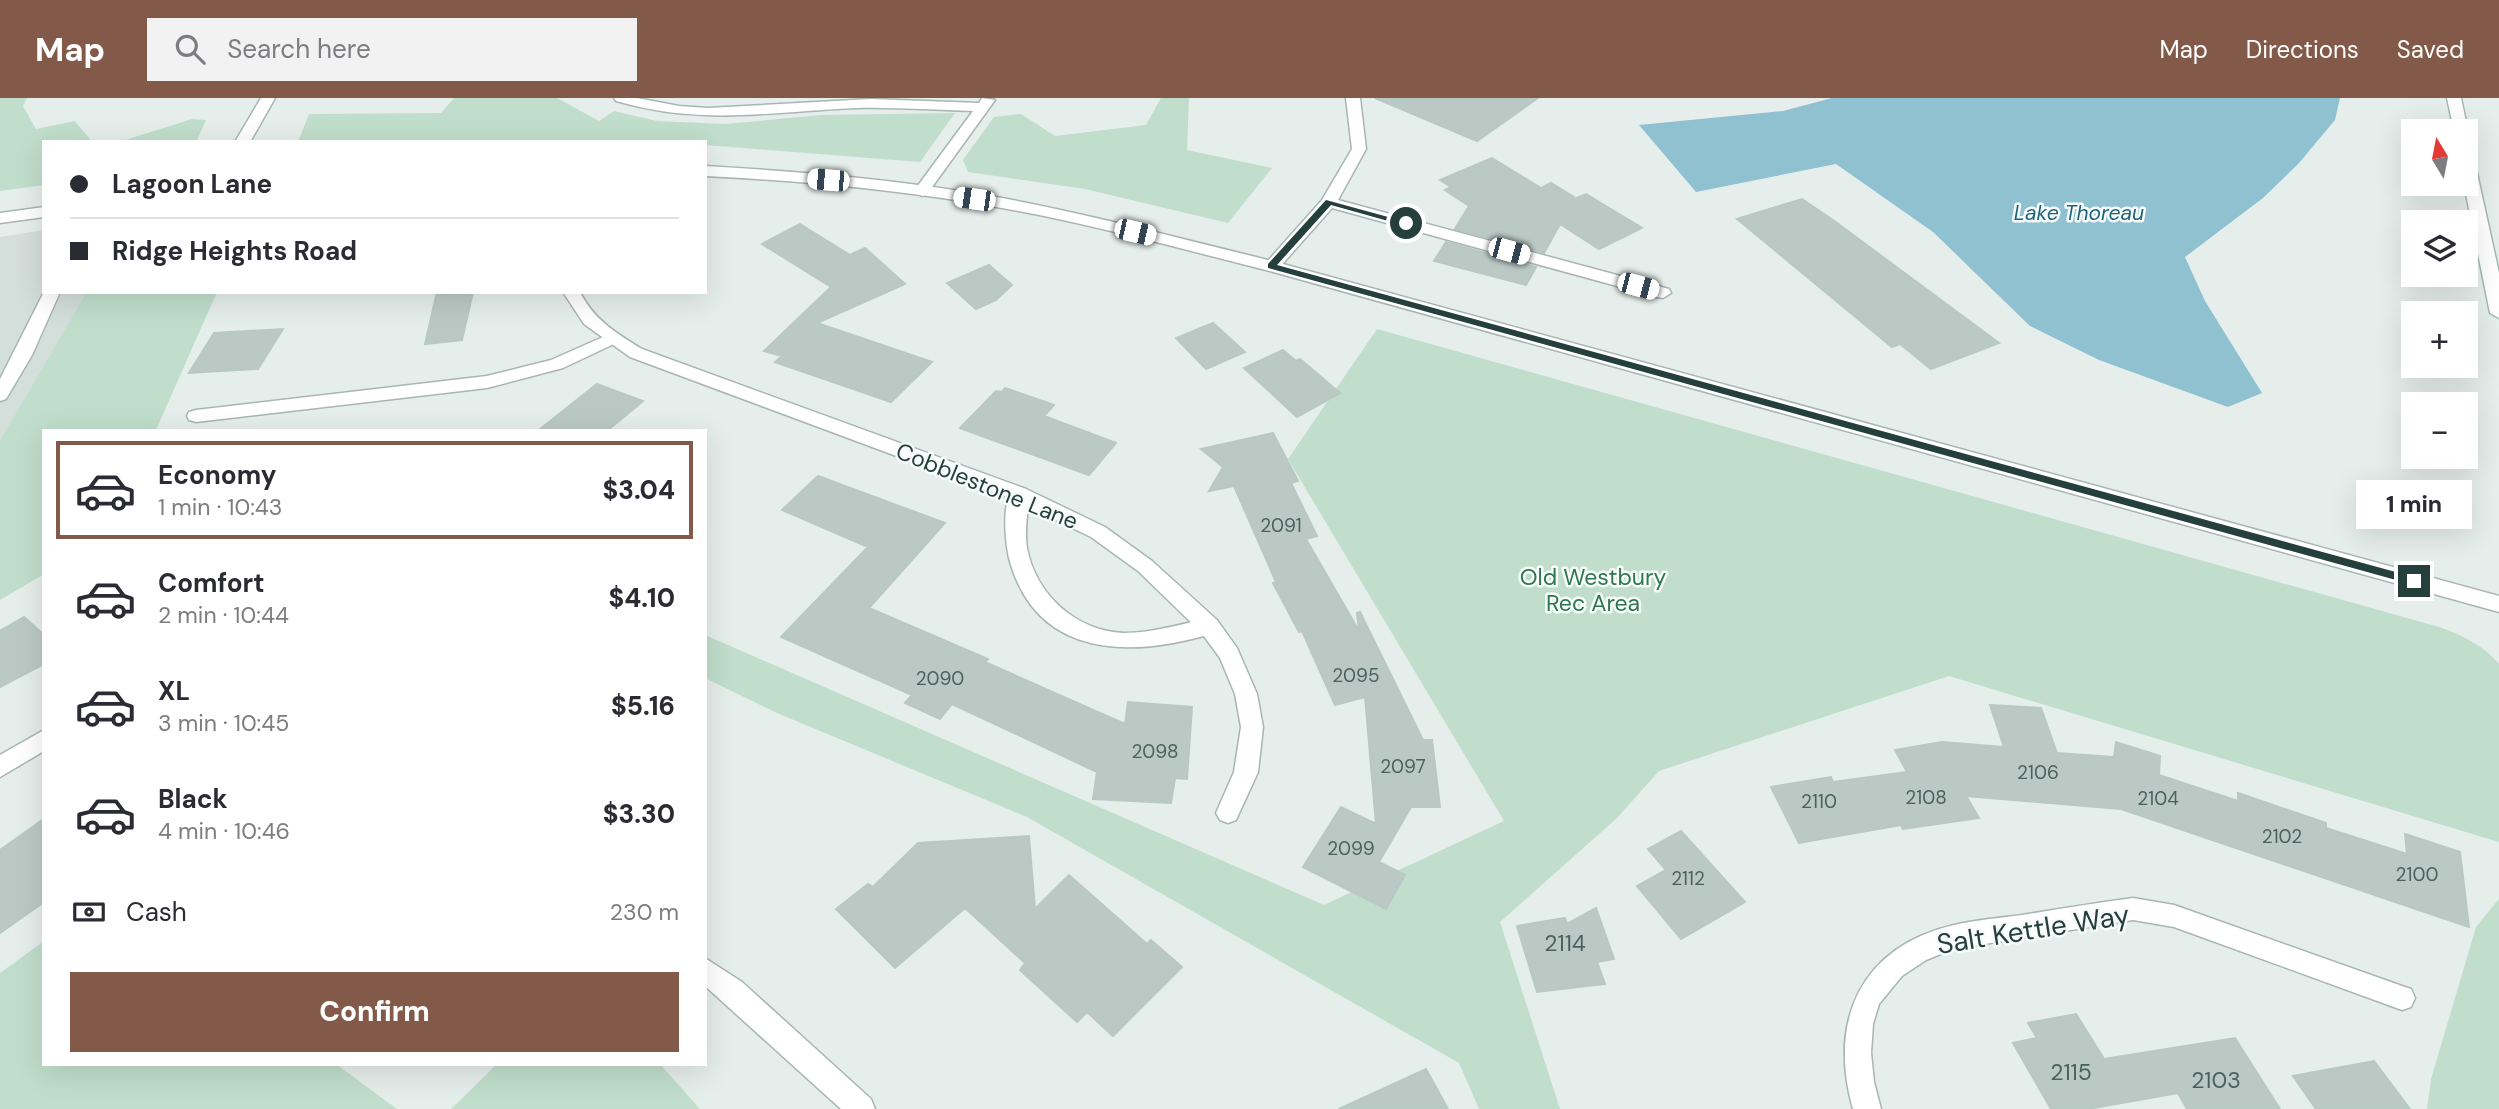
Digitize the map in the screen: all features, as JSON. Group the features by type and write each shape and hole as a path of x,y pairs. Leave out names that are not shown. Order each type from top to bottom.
{"street":[{"path":"243,140 268,98"},
{"path":"621,98 649,107 698,114 857,104 986,103"},
{"path":"1272,266 1329,202 1359,149 1353,98"},
{"path":"2454,98 2458,119"},
{"path":"922,191 986,103"},
{"path":"707,171 837,181 922,191 1084,220 1272,266 2499,604"},
{"path":"2475,196 2499,313"},
{"path":"1329,202 1663,293"},
{"path":"0,218 42,212"},
{"path":"0,395 23,355 51,294"},
{"name":"Cobblestone Lane","path":"572,294 577,307 601,331 636,353 1019,494 1098,532 1145,566 1209,626 1229,654 1246,694 1252,727 1246,772 1228,813"},
{"path":"196,416 487,382 557,364 612,338"},
{"path":"1019,494 1017,548 1027,579 1049,610 1074,629 1096,638 1125,641 1209,626"},
{"path":"0,767 42,740"},
{"name":"Salt Kettle Way","path":"1867,1109 1861,1093 1857,1041 1868,998 1895,965 1929,944 1953,937 2133,909 2174,916 2402,998"},
{"path":"707,972 733,991 861,1109"}],"shaded area":[{"path":"42,230 42,294 198,294 42,429 0,579 0,237"}],"green space":[{"path":"0,98 27,98 23,106 36,129 75,121 90,140 42,140 42,185 0,191"},
{"path":"454,98 557,98 599,121 614,111 657,121 726,124 821,115 955,113 920,162 707,145 707,140 299,140 309,114 441,113"},
{"path":"1161,98 1189,98 1187,150 1272,168 1228,223 1085,189 968,172 963,160 994,117 1021,114 1055,136 1146,125"},
{"path":"192,119 206,120 197,140 125,140"},
{"path":"86,294 216,294 156,429 42,429 42,575 0,600 0,441"},
{"name":"Old Westbury Rec Area","path":"1377,329 2439,627 2472,641 2499,664 2499,842 1949,676 1659,771 1617,818 1500,922 1560,1109 1479,1109 1459,1063 1027,817 777,713 707,679 707,636 1324,905 1504,821 1288,459"},
{"path":"2499,899 2499,1109 2427,1109 2431,1079 2476,927"},
{"path":"42,942 42,1066 339,1066 397,1109 0,1109 0,973"},
{"path":"495,1066 662,1066 700,1109 451,1109"}],"water":[{"name":"Lake Thoreau","path":"1832,98 2340,98 2335,120 2299,163 2263,198 2185,257 2205,301 2262,393 2228,407 2099,360 2030,326 1933,232 1836,164 1696,192 1639,125 1783,111"}],"building":[{"path":"1375,98 1538,98 1477,141"},
{"path":"1492,158 1541,188 1551,183 1574,197 1572,200 1586,194 1642,228 1599,249 1560,224 1544,253 1455,229 1469,206 1445,190 1451,187 1440,180"},
{"path":"1802,199 1999,343 1931,369 1900,344 1892,347 1737,219"},
{"path":"800,224 850,255 865,248 905,284 817,323 932,362 891,402 775,362 782,356 764,351 831,287 762,244"},
{"path":"1446,242 1536,267 1526,285 1434,261"},
{"path":"989,265 1012,285 996,300 976,309 947,283"},
{"path":"437,294 473,294 462,340 425,344"},
{"path":"1213,323 1245,352 1206,369 1176,338"},
{"path":"283,329 258,369 189,373 214,333"},
{"path":"1283,350 1296,361 1300,359 1340,393 1297,417 1244,368"},
{"path":"597,384 643,401 609,429 540,429"},
{"path":"1005,388 1054,405 1044,416 1116,443 1089,475 960,428 996,391 1002,392"},
{"path":"1273,433 1298,481 1291,483 1317,536 1306,539 1359,631 1357,613 1360,612 1423,740 1432,740 1440,807 1411,807 1379,862 1405,875 1386,909 1303,867 1341,807 1376,824 1365,697 1335,705 1302,631 1299,632 1273,583 1276,582 1234,486 1209,491 1223,467 1201,449"},
{"path":"818,476 945,523 869,608 988,659 985,662 1125,724 1128,702 1192,707 1187,779 1175,778 1171,803 1093,799 1097,772 952,704 940,719 905,703 912,695 781,637 868,547 782,510"},
{"path":"24,617 42,633 42,665 0,687 0,631"},
{"path":"1990,705 2041,708 2057,753 2114,757 2116,742 2160,756 2159,775 2238,801 2238,793 2326,823 2326,828 2407,854 2405,834 2460,852 2469,927 2121,809 1966,796 1979,818 1903,829 1901,825 1799,843 1771,787 1831,777 1833,782 1907,772 1895,750 1942,742 2004,747"},
{"path":"42,820 42,903 0,933 0,850"},
{"path":"1681,831 1745,902 1681,939 1637,886 1666,870 1648,849"},
{"path":"1029,836 1035,909 1069,875 1147,944 1151,940 1182,967 1113,1036 1087,1012 1077,1022 1020,970 1025,963 965,908 895,968 836,909 868,884 873,887 918,843"},
{"path":"1596,908 1614,959 1597,962 1605,984 1537,992 1517,926 1565,918 1567,924"},
{"path":"2076,1014 2104,1059 2235,1038 2280,1109 2187,1109 2178,1093 2088,1109 2051,1109 2013,1043 2037,1038 2028,1023"},
{"path":"2374,1061 2410,1109 2316,1109 2293,1076"},
{"path":"1426,1069 1448,1109 1339,1109"}],"route":[{"path":"1406,223 1329,202 1272,266 2414,581"}]}
